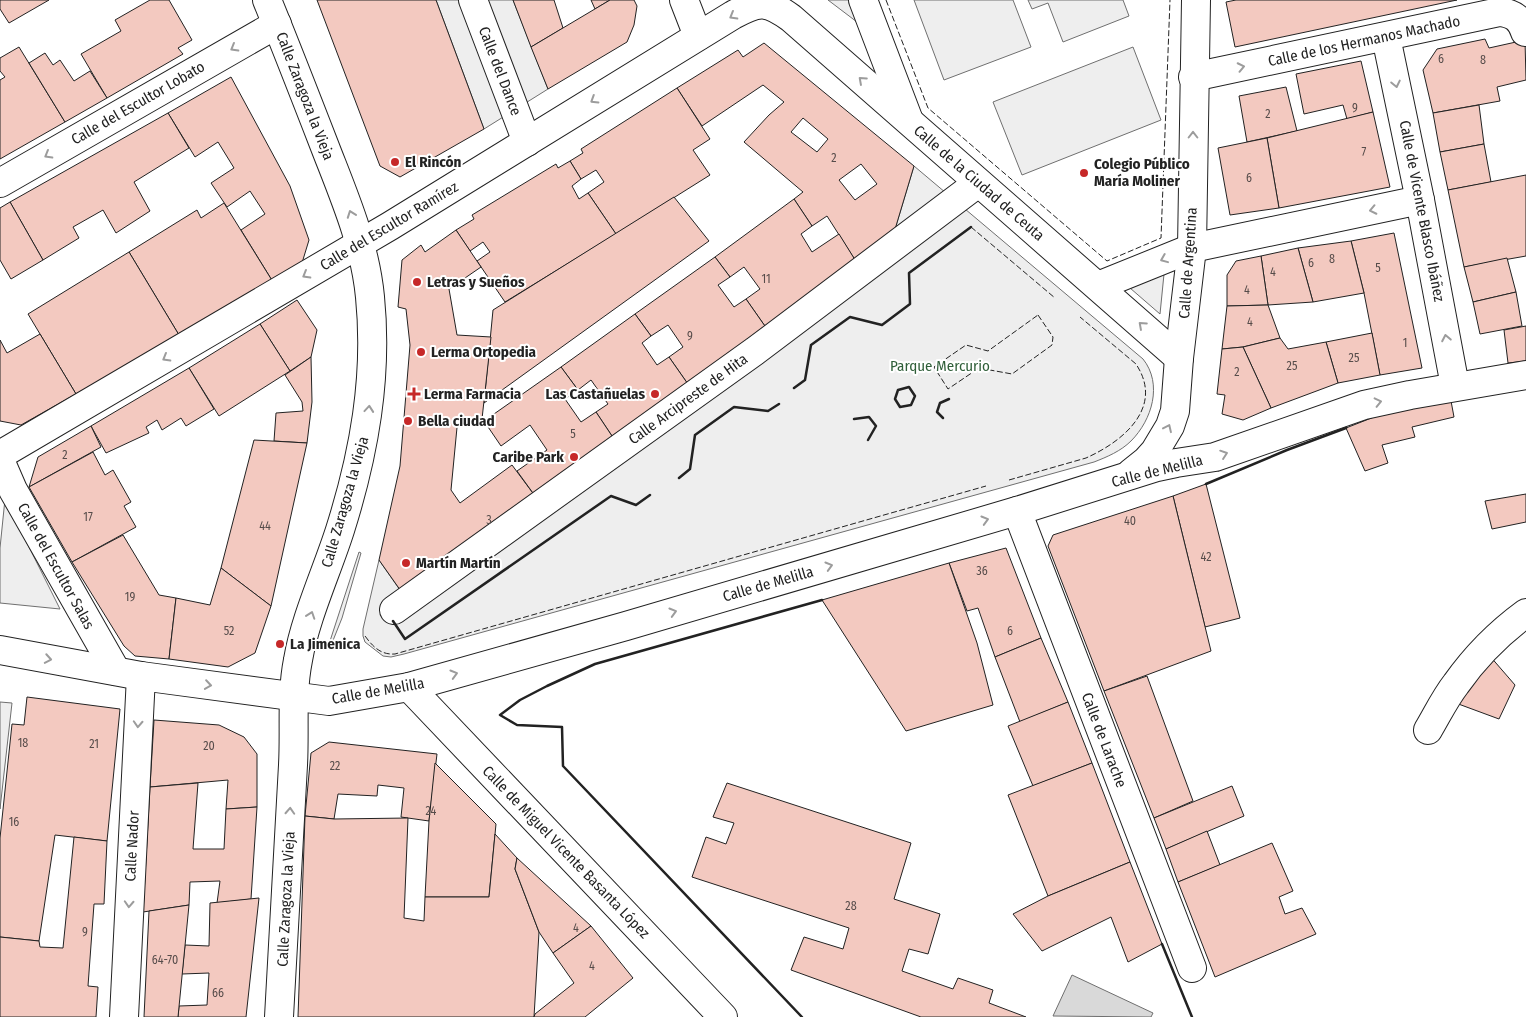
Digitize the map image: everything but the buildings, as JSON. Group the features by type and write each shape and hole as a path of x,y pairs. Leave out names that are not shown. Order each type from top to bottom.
{"street":[{"name":"Calle del Dance","path":"473,0 527,142"},
{"path":"684,0 698,36"},
{"path":"863,0 909,122"},
{"name":"Calle de Argentina","path":"1126,478 1155,451 1170,426 1175,411 1179,358 1192,248 1193,76 1196,0"},
{"name":"Calle del Escultor Ramírez","path":"0,455 360,243 750,6 765,3 778,8"},
{"name":"Calle de la Ciudad de Ceuta","path":"778,8 1179,358"},
{"name":"Calle del Escultor Lobato","path":"0,183 272,12"},
{"name":"Calle Zaragoza la Vieja","path":"272,12 345,198 360,243 366,267 370,298 372,375 368,419 360,460 343,520 298,660 294,697 294,752 279,1017"},
{"name":"Calle de los Hermanos Machado","path":"1193,76 1500,12 1514,15 1524,26 1525,32"},
{"name":"Calle de Vicente Blasco Ibáñez","path":"1386,36 1420,200 1455,386"},
{"name":"Calle Arcipreste de Hita","path":"394,610 755,351 978,183"},
{"path":"1098,286 1192,248 1420,200"},
{"name":"Calle de Melilla","path":"0,650 128,673 329,701 409,687 626,626 1176,463 1215,457 1364,405 1455,386 1526,375"},
{"name":"Calle del Escultor Salas","path":"0,460 13,490 128,673"},
{"name":"Calle de Larache","path":"1017,511 1192,968"},
{"path":"1428,730 1455,685 1477,658 1515,621 1526,613"},
{"name":"Calle Nador","path":"124,1017 128,673"},
{"name":"Calle de Miguel Vicente Basanta López","path":"409,687 723,1017"}],"green space":[{"path":"436,0 513,0 548,89 484,129"},
{"path":"828,0 849,0 857,22"},
{"path":"914,0 1013,0 1031,47 944,80"},
{"path":"1028,0 1123,0 1129,16 1063,42 1048,3 1032,9"},
{"path":"1133,47 1161,120 1022,175 993,102"},
{"name":"Parque Mercurio","path":"914,166 1143,359 1153,379 1152,402 1145,423 1127,445 1094,462 404,654 391,657 383,656 365,642 363,629 379,560 402,593 893,236"},
{"path":"1164,274 1160,314 1130,288"},
{"path":"5,499 60,609 0,603 0,548"},
{"path":"359,552 361,553 342,618 332,643 330,641"},
{"path":"0,702 12,703 0,809"}],"shaded area":[{"path":"1072,975 1153,1013 1151,1017 1053,1016"}],"fence":[{"path":"886,0 928,108 1107,261 1161,238 1170,0"},
{"path":"971,227 1055,298"},
{"path":"1038,315 1053,337 1052,345 1012,374 979,368 948,389 934,367 966,345 988,351 1038,315"},
{"path":"1009,480 1086,458 1100,451 1125,433 1135,422 1142,409 1145,395 1144,380 1136,364 1080,317"},
{"path":"365,636 378,650 395,654 986,486"}],"wall":[{"path":"794,388 805,380 811,345 850,317 882,325 910,304 909,273 971,227"},
{"path":"909,387 915,396 911,405 900,407 895,399 898,390 909,387"},
{"path":"943,418 937,412 940,403 949,399"},
{"path":"679,478 690,469 695,435 734,407 768,411 779,404"},
{"path":"854,419 869,417 876,426 868,440"},
{"path":"1206,484 1346,428"},
{"path":"393,621 405,639 611,496 636,505 650,495"},
{"path":"802,1017 563,766 562,727 517,725 500,715 520,700 595,664 822,600"},
{"path":"1162,944 1192,1017"}],"place":[{"name":"El Rincón","path":"395,162"},
{"name":"Colegio Público María Moliner","path":"1084,173"},
{"name":"Letras y Sueños","path":"417,282"},
{"name":"Lerma Ortopedia","path":"421,352"},
{"name":"Lerma Farmacia","path":"414,394"},
{"name":"Las Castañuelas","path":"655,394"},
{"name":"Bella ciudad","path":"408,421"},
{"name":"Caribe Park","path":"574,457"},
{"name":"Martín Martín","path":"406,563"},
{"name":"La Jimenica","path":"280,644"}]}
